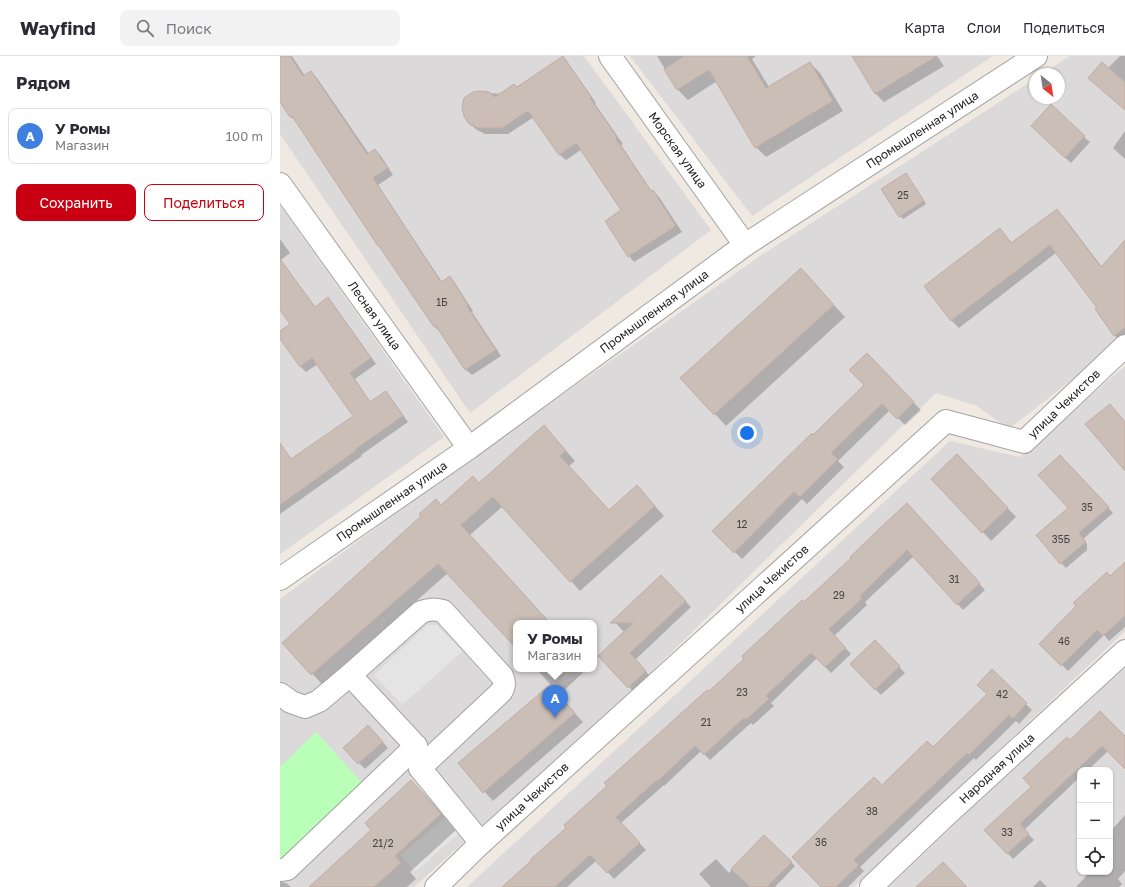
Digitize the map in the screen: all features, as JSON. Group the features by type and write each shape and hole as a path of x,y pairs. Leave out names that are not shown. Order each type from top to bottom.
{"street":[{"name":"Морская улица","path":"610,56 745,245"},
{"name":"Промышленная улица","path":"280,579 469,448 745,245 1036,56"},
{"name":"Лесная улица","path":"280,184 469,448"},
{"name":"улица Чекистов","path":"436,887 481,843 946,421 1024,442 1125,346"},
{"path":"280,694 290,702 305,707 319,701 421,612 429,609 443,611 502,676 504,687 501,692 420,768"},
{"name":"Народная улица","path":"871,887 942,819 1125,651"},
{"path":"350,675 416,746 420,768 481,843"},
{"path":"280,870 287,869 416,746"}],"shaded area":[{"path":"280,56 584,56 711,230 470,413 280,134"},
{"path":"630,56 993,56 752,216"},
{"path":"1070,56 1125,56 1125,338 1009,429 977,406 936,393 631,692 414,887 280,887 280,599 427,490 760,256 1029,83 1029,104 1065,104 1065,68 1051,68"},
{"path":"280,205 444,437 280,554"},
{"path":"1125,366 1125,631 854,887 467,887 950,441 1019,457"},
{"path":"427,625 436,625 463,651 402,705 374,675"},
{"path":"1125,665 1125,887 889,887 1042,741"},
{"path":"447,816 461,832 415,872 401,855"}],"green space":[{"path":"316,732 367,788 280,862 280,767"}],"building":[{"path":"280,56 290,56 303,76 311,71 367,154 375,149 388,168 373,178 441,282 450,276 468,305 467,306 496,350 465,370 436,326 434,327 378,246 292,116 290,117 280,102"},
{"path":"563,56 617,137 616,139 651,191 653,190 676,226 628,257 605,221 621,210 576,143 559,155 528,111 502,128 478,128 469,124 464,116 462,107 464,98 473,92 489,92 495,97 514,84 517,87"},
{"path":"684,56 747,56 766,88 810,62 833,101 755,148 709,70 677,90 664,69"},
{"path":"852,56 937,56 875,94"},
{"path":"1102,62 1125,82 1125,110 1088,78"},
{"path":"1051,104 1085,136 1065,158 1031,126"},
{"path":"906,173 924,201 899,217 881,189"},
{"path":"1057,209 1101,267 1125,240 1125,328 1114,336 1095,309 1097,308 1050,245 951,321 924,286 1000,228 1011,243"},
{"path":"280,259 315,307 328,297 371,358 350,373 370,402 386,391 403,416 280,505 280,443 291,459 353,416 312,358 300,367 280,339 280,331 290,324 280,310"},
{"path":"801,268 834,305 714,415 680,378"},
{"path":"867,353 914,402 897,419 882,404 831,453 838,459 800,497 794,492 734,553 712,531 812,433 813,435 864,385 849,370"},
{"path":"1110,404 1125,422 1125,471 1085,424"},
{"path":"544,425 566,451 560,456 609,510 637,485 655,506 570,582 493,497 461,525 547,620 513,620 513,645 438,564 311,675 282,643 421,516 419,514 436,499 441,505 473,476 479,483"},
{"path":"957,454 1008,508 982,533 931,479"},
{"path":"1060,455 1109,507 1079,533 1086,542 1060,564 1036,535 1068,508 1038,475"},
{"path":"907,503 980,583 957,605 907,550 860,596 862,599 829,629 846,648 825,667 811,653 766,696 769,699 746,720 744,718 704,755 695,746 658,781 657,780 616,817 640,843 607,873 590,855 555,887 502,887 566,828 564,825 607,786 604,783 707,690 709,691 744,659 742,656 802,600 804,602"},
{"path":"1125,562 1125,616 1103,636 1097,630 1061,666 1039,644 1076,606 1073,603 1107,572 1110,576"},
{"path":"661,575 686,601 630,653 646,671 628,688 598,656 633,623 610,623"},
{"path":"875,640 900,666 875,690 850,664"},
{"path":"992,669 1027,703 1013,719 1009,715 969,755 967,753 854,860 859,865 836,887 821,887 792,857 874,777 882,785 927,741 933,747 987,694 977,685"},
{"path":"550,685 575,713 483,793 458,763"},
{"path":"1100,711 1125,736 1125,769 1102,746 1080,767 1077,767 1077,770 1020,824 1029,834 1007,854 984,830 1031,787 1023,778 1067,737 1070,740"},
{"path":"368,725 383,742 358,764 343,748"},
{"path":"411,780 441,814 395,856 401,863 374,887 309,887 371,830 365,823"},
{"path":"764,835 792,862 767,887 750,887 731,869"},
{"path":"943,862 967,887 916,887"}],"place":[{"name":"У Ромы","path":"555,718"}]}
